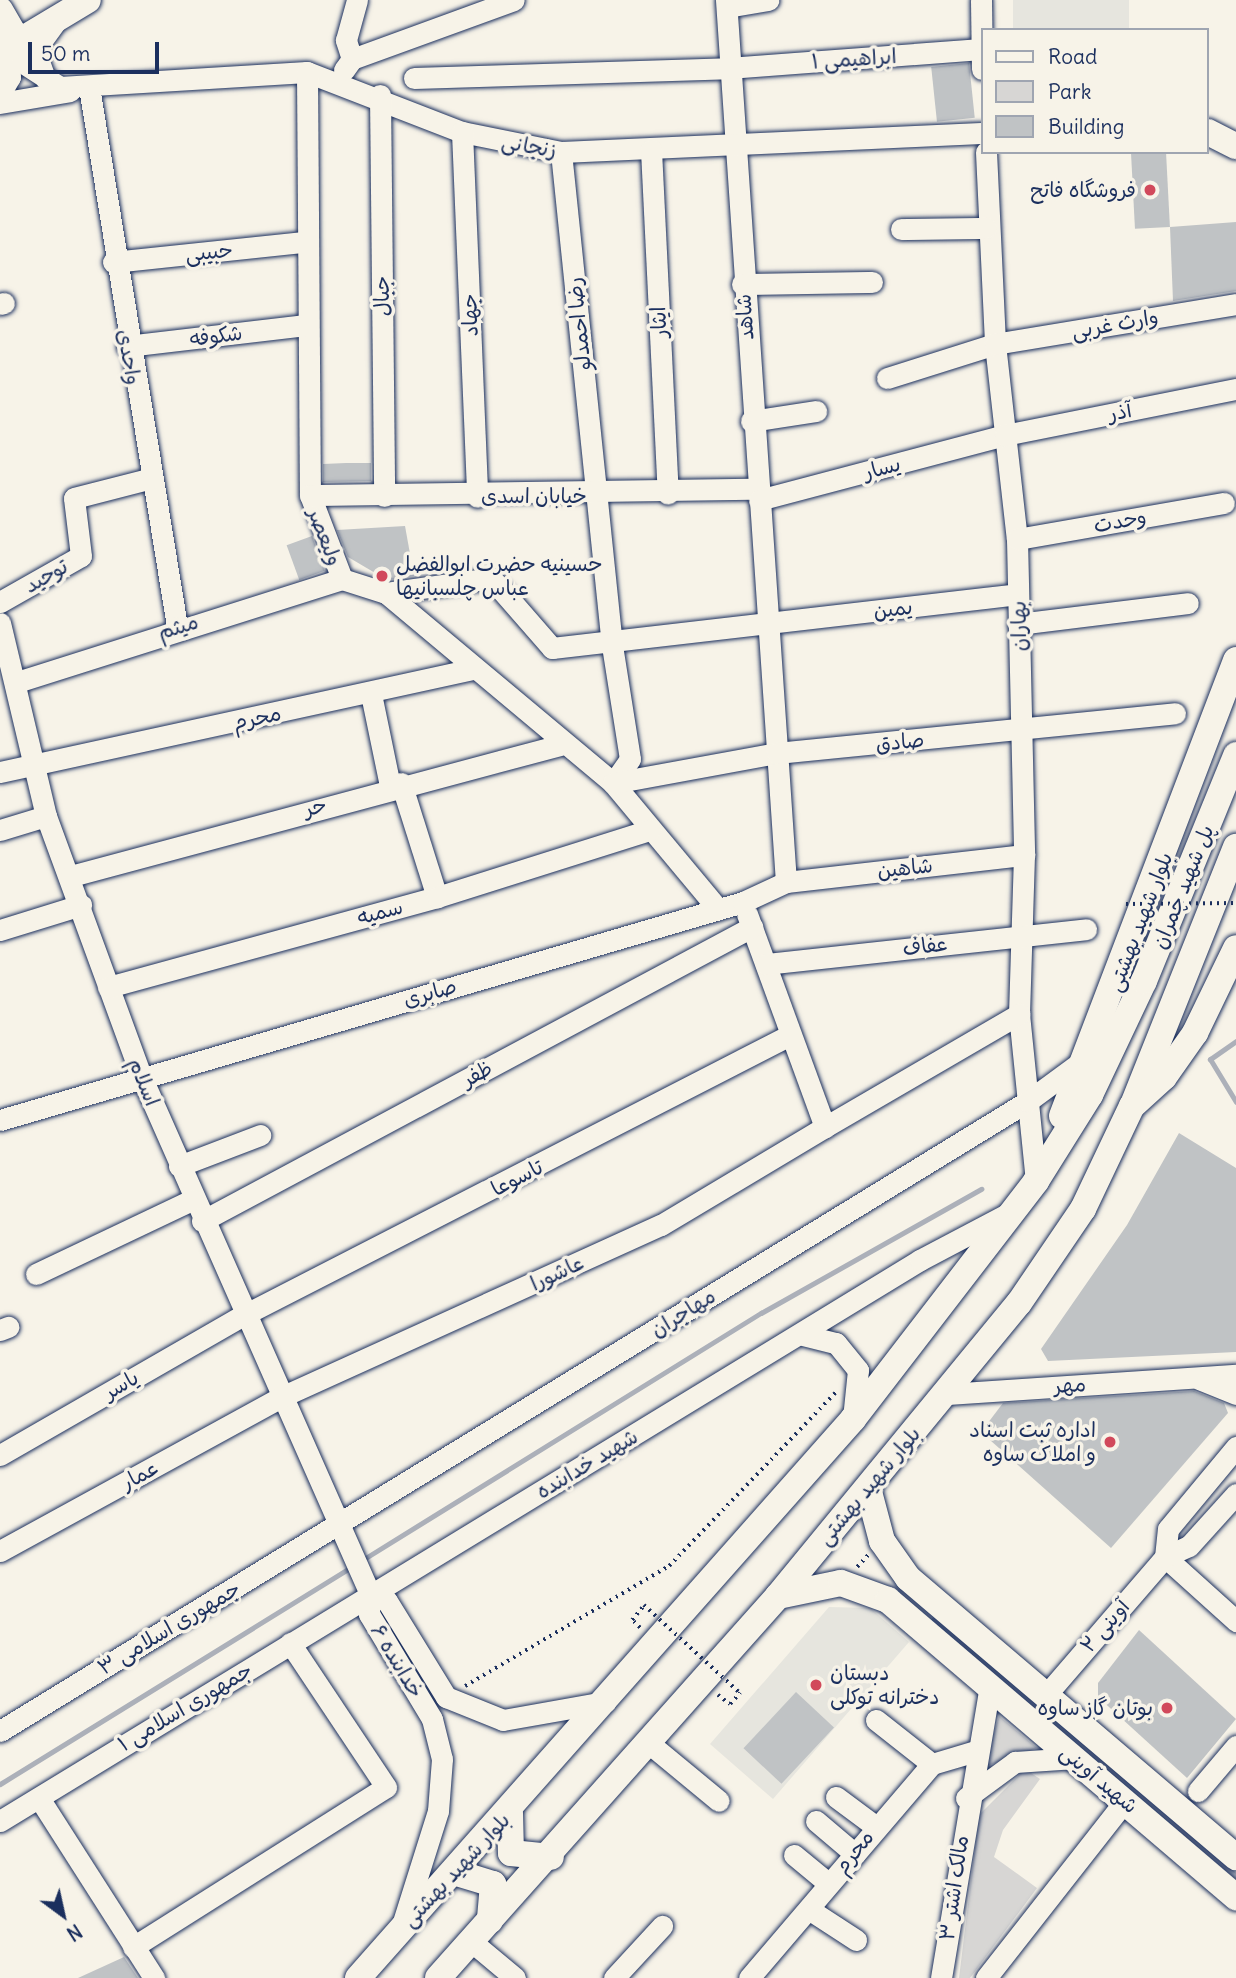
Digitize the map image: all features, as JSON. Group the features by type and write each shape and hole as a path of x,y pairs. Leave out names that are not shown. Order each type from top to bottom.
{"main road":[{"path":"4,52 88,0"},
{"path":"0,10 12,30 4,52"},
{"path":"1208,132 1236,122"},
{"path":"1208,132 1236,146"},
{"name":"بلوار شهید بهشتی","path":"1036,1181 1236,660"},
{"name":"پل شهید چمران","path":"1090,1095 1144,981 1236,755"},
{"name":"پل شهید چمران","path":"1132,1107 1236,847"},
{"name":"بلوار شهید بهشتی","path":"438,1978 551,1857 650,1744 947,1394 1083,1209 1132,1107 1164,1077 1228,983 1236,948"},
{"name":"بلوار شهید بهشتی","path":"358,1978 457,1873 853,1419 1016,1209 1090,1095"},
{"name":"شهید آوینی","path":"867,1488 882,1541 908,1578 1236,1857"},
{"path":"888,1600 908,1578"},
{"path":"778,1596 841,1583"},
{"name":"شهید آوینی","path":"841,1583 888,1600 1236,1897"},
{"path":"510,1813 510,1853 551,1857"},
{"path":"457,1873 493,1884 491,1921"}],"street":[{"path":"352,59 346,40 357,0"},
{"path":"338,79 352,59 455,10 514,0"},
{"path":"727,3 768,0"},
{"path":"981,0 981,28"},
{"name":"شاهد","path":"727,3 732,145 786,882"},
{"path":"45,78 35,50 56,22"},
{"path":"4,52 60,87 89,87"},
{"path":"0,94 10,78 4,52"},
{"name":"ابراهیمی ۱","path":"414,78 981,59"},
{"name":"زنجانی","path":"89,87 307,72 338,79 380,95 462,132 561,152 981,133"},
{"name":"ولیعصر","path":"307,72 304,242 310,495 342,579 386,593 560,745 613,783 718,909"},
{"path":"0,103 89,87"},
{"name":"واحدی","path":"89,87 113,262 177,626"},
{"name":"جبال","path":"380,95 384,496"},
{"path":"1208,132 1236,128"},
{"name":"جهاد","path":"462,132 477,497"},
{"path":"1208,132 1236,138"},
{"name":"ایثار","path":"651,150 668,494"},
{"name":"رضا احمدلو","path":"561,152 611,639 630,758 613,783"},
{"name":"بهاران","path":"986,154 986,228 995,344 1017,539 1024,855 1019,1014 1036,1181"},
{"path":"901,229 986,228"},
{"name":"حبیبی","path":"113,262 304,242"},
{"path":"743,284 872,282"},
{"name":"وارث غربی","path":"887,378 995,344 1236,304"},
{"name":"شکوفه","path":"127,346 306,325"},
{"name":"آذر","path":"1005,435 1236,389"},
{"path":"751,421 816,411"},
{"name":"یسار","path":"758,495 1005,435"},
{"name":"توحید","path":"0,602 81,556 74,498 152,478"},
{"name":"خیابان اسدی","path":"310,495 758,495"},
{"name":"وحدت","path":"1017,539 1224,503"},
{"name":"یمین","path":"386,593 491,578 552,648 611,639 768,625 1018,594"},
{"name":"میثم","path":"17,682 177,626 342,579"},
{"path":"1018,624 1188,603"},
{"name":"اسلام","path":"0,624 39,765 46,816 71,876 142,1078 242,1316 370,1594"},
{"name":"محرم","path":"0,772 371,694 474,669"},
{"path":"371,694 395,785 437,897"},
{"name":"صادق","path":"613,783 777,753 1175,713"},
{"name":"حر","path":"71,876 395,785 560,745"},
{"path":"0,830 46,816"},
{"name":"سمیه","path":"108,987 437,897 650,830"},
{"name":"شاهین","path":"743,902 786,882 1024,855"},
{"path":"743,902 825,1127"},
{"name":"صابری","path":"0,1120 743,902"},
{"path":"0,930 81,905"},
{"name":"ظفر","path":"202,1221 752,927"},
{"name":"عفاف","path":"766,964 1086,929"},
{"name":"عاشورا","path":"279,1398 660,1225 1019,1014"},
{"name":"تاسوعا","path":"242,1316 790,1035"},
{"name":"مهاجران","path":"338,1525 1028,1101 1085,1059"},
{"path":"179,1166 260,1135"},
{"path":"36,1273 192,1200"},
{"name":"شهید خدابنده","path":"370,1594 803,1335 920,1260 1016,1209"},
{"name":"یاسر","path":"0,1455 242,1316"},
{"path":"803,1335 835,1343 858,1370 853,1419"},
{"name":"مهر","path":"947,1394 1194,1377 1232,1386"},
{"path":"1232,1386 1236,1413"},
{"name":"عمار","path":"0,1551 279,1398"},
{"path":"1165,1557 1168,1529 1232,1452 1236,1433"},
{"path":"1165,1557 1189,1546 1236,1494"},
{"name":"جمهوری اسلامی ۳","path":"0,1731 338,1525"},
{"path":"1165,1557 1235,1619"},
{"name":"۲ آوینی","path":"1046,1695 1165,1557"},
{"name":"جمهوری اسلامی ۱","path":"0,1821 370,1594"},
{"name":"خدابنده ۶","path":"400,1931 438,1811 442,1759 432,1719 369,1614 370,1594 387,1601 446,1697 503,1720 605,1702"},
{"path":"133,1947 386,1787 290,1643"},
{"name":"مالک اشتر ۳","path":"941,1978 966,1798 990,1686"},
{"path":"876,1720 932,1764 976,1751"},
{"path":"650,1744 719,1801"},
{"path":"1198,1791 1236,1746"},
{"path":"966,1798 1015,1762 1075,1758"},
{"name":"محرم","path":"749,1978 810,1910 875,1826 932,1764"},
{"path":"836,1797 875,1826"},
{"path":"39,1798 154,1978"},
{"path":"986,1978 1125,1801"},
{"path":"816,1821 855,1854"},
{"path":"794,1855 829,1884"},
{"path":"810,1910 856,1940"},
{"path":"614,1978 662,1926"},
{"path":"472,1941 514,1978"}],"path":[{"path":"1126,904 1236,903"},
{"path":"446,1697 669,1566 858,1370"},
{"path":"841,1583 882,1541"},
{"path":"632,1620 644,1605 740,1693 730,1704"}],"shaded area":[{"path":"1013,0 1129,0 1129,28 1013,28"},
{"name":"دبستان دخترانه توکلی","path":"829,1607 870,1608 909,1642 773,1799 710,1744"}],"green space":[{"path":"999,1716 1037,1748 984,1767"},
{"path":"1025,1769 1040,1779 1003,1830 994,1857 1037,1888 970,1978 959,1978 979,1815"}],"building":[{"path":"969,63 975,118 937,122 931,67"},
{"name":"فروشگاه فاتح","path":"1131,154 1166,154 1170,227 1135,229"},
{"path":"1236,222 1236,291 1173,301 1170,227"},
{"path":"371,463 371,481 323,482 323,464"},
{"name":"حسینیه حضرت ابوالفضل عباس چلسبانیها","path":"405,526 414,576 387,580 348,557 337,530"},
{"path":"312,536 325,571 299,580 287,545"},
{"path":"1179,1133 1236,1168 1236,1352 1048,1361 1041,1349 1127,1225"},
{"path":"1194,1391 1224,1403 1228,1413 1111,1548 981,1432 1003,1403"},
{"name":"بوتان گاز ساوه","path":"1139,1630 1236,1719 1187,1778 1098,1697 1098,1683"},
{"path":"796,1692 834,1727 782,1784 743,1748"},
{"path":"124,1957 138,1978 78,1978"}],"waterway":[{"path":"1236,1041 1210,1059 1236,1102"},
{"path":"359,1562 761,1313 981,1189"},
{"path":"0,1784 351,1567"},
{"path":"933,1620 1236,1876"}],"place":[{"name":"فروشگاه فاتح","path":"1150,190"},
{"name":"حسینیه حضرت ابوالفضل عباس چلسبانیها","path":"382,576"},
{"name":"اداره ثبت اسناد و املاک ساوه","path":"1110,1442"},
{"name":"دبستان دخترانه توکلی","path":"816,1685"},
{"name":"بوتان گاز ساوه","path":"1167,1708"}]}
